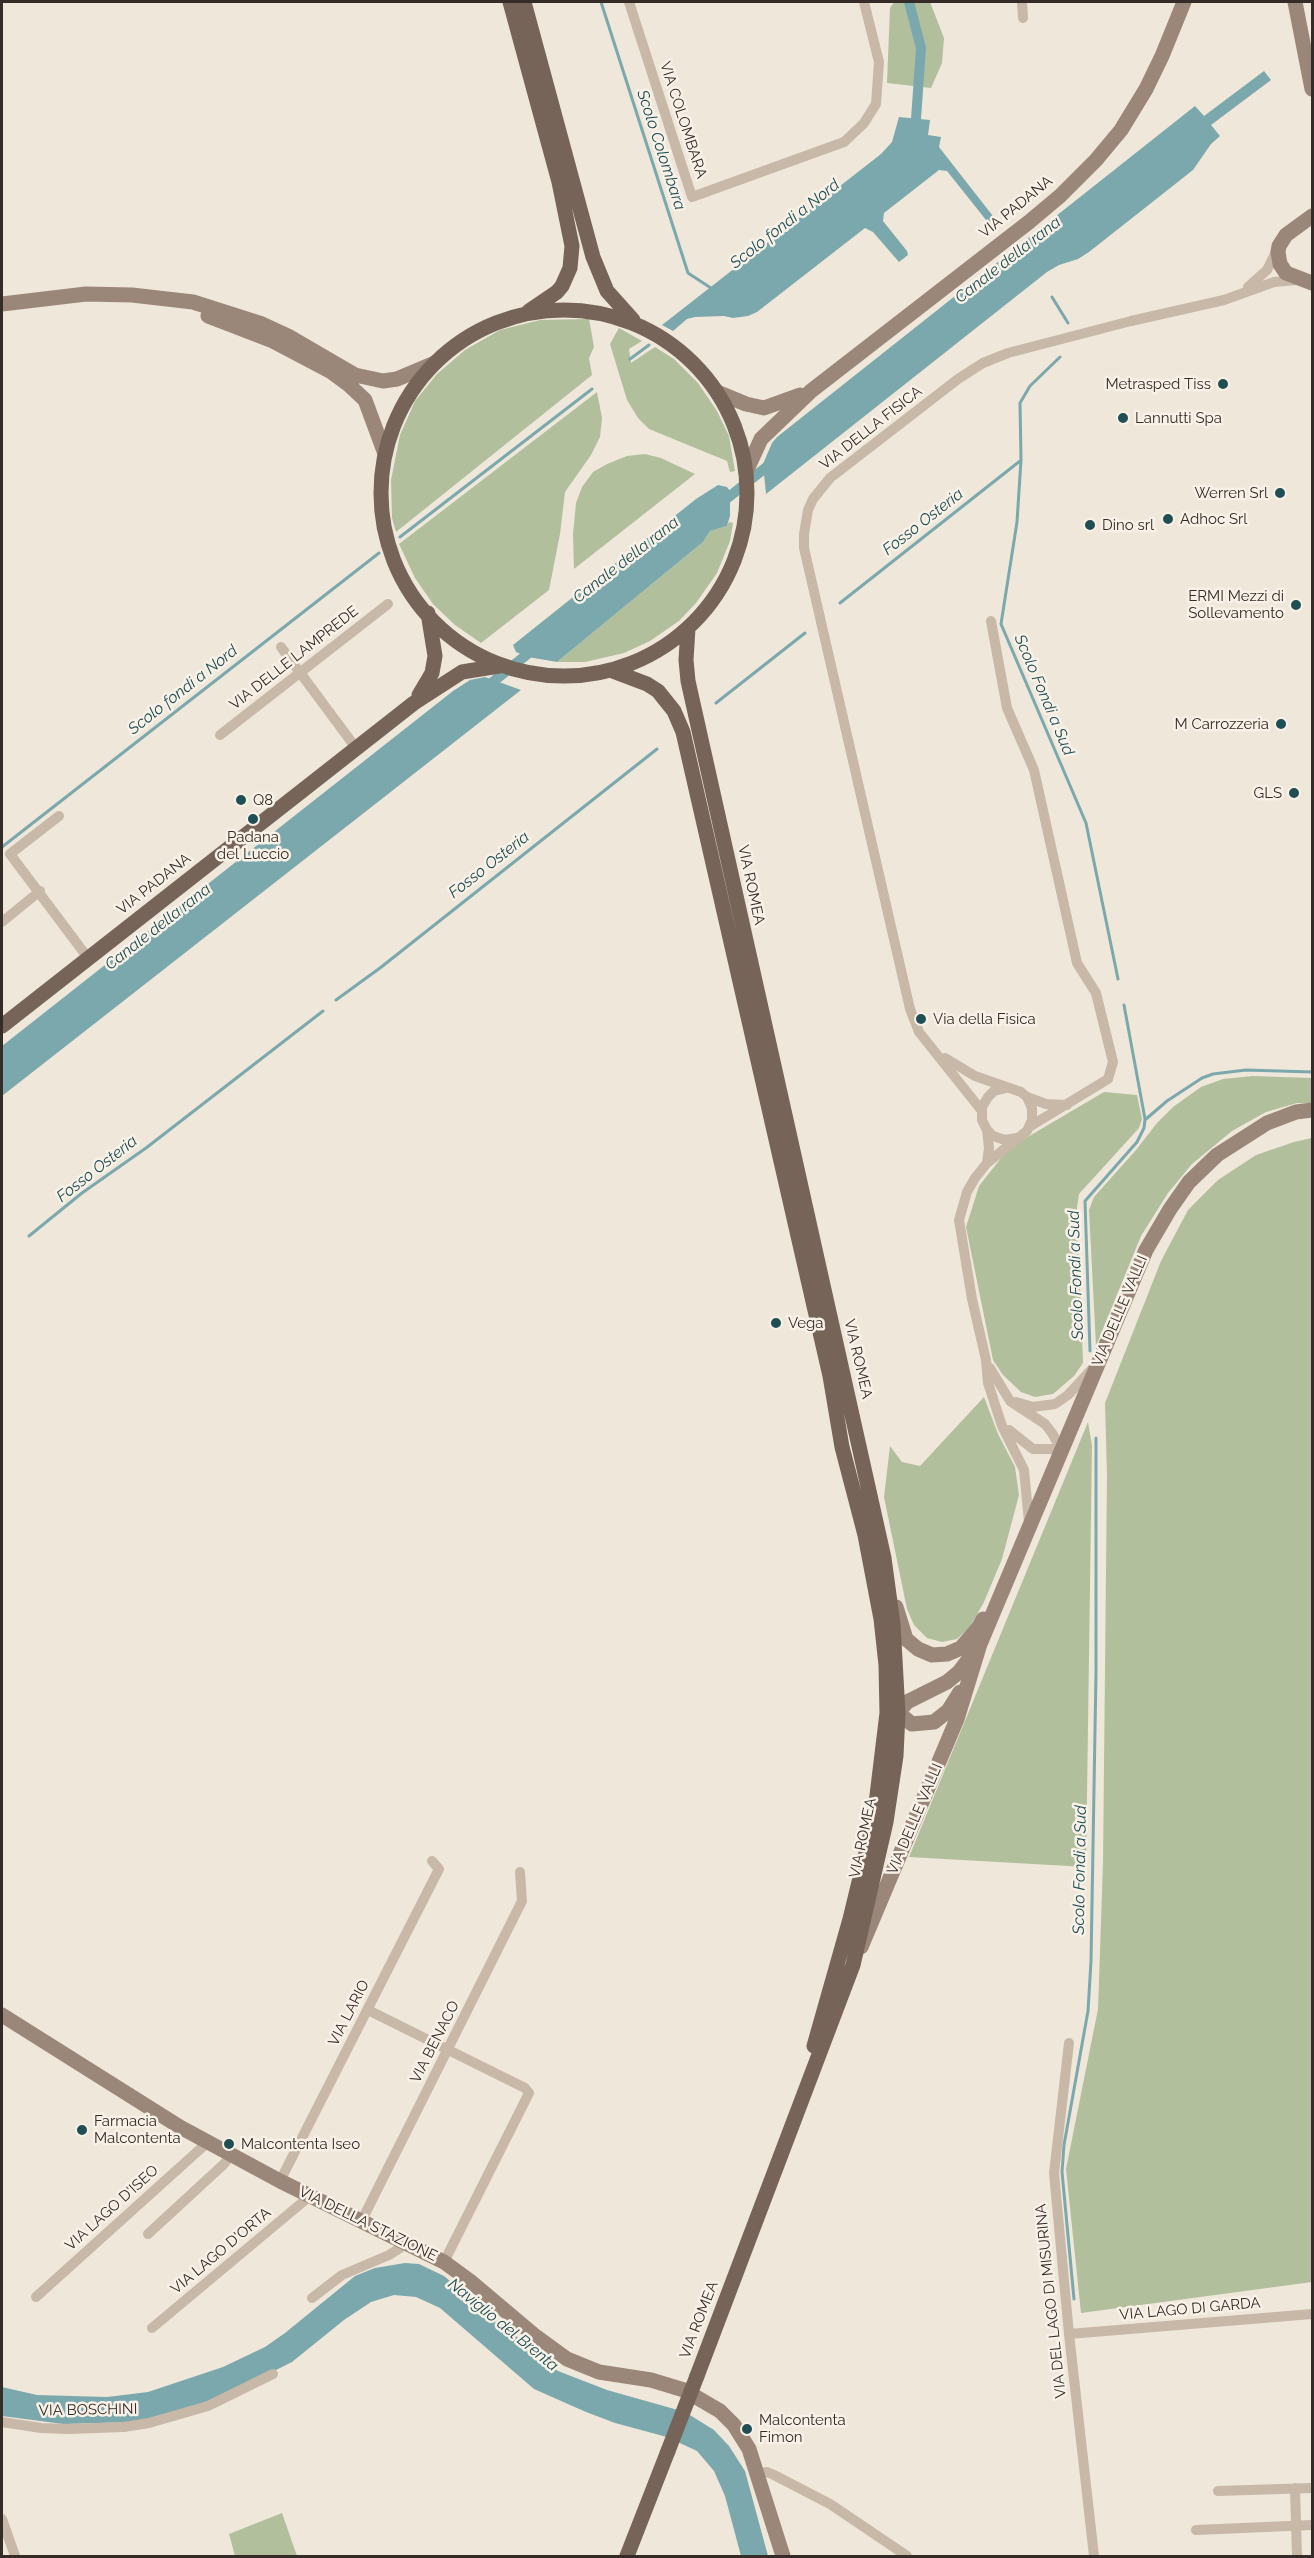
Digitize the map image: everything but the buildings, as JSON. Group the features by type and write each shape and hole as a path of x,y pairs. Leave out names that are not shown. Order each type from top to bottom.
{"main road":[{"path":"510,2 559,182 572,246 570,268 562,285 557,292 526,314"},
{"path":"524,2 593,257 607,291 640,326"},
{"path":"551,310 586,310 615,316 640,326 675,347 691,360 717,392 739,439 746,472 746,511 739,548 723,583 713,599 688,628 651,654 610,670 577,676 544,675 502,666 485,659 454,640 428,613 404,580 387,537 381,494 385,454 393,426 404,403 435,363 462,341 479,331 526,314 551,310"},
{"path":"414,703 432,673 435,656 428,613"},
{"name":"VIA ROMEA","path":"627,2556 802,2096 820,2056 854,1961 886,1822 896,1756 889,1585 688,681 686,660 688,628"},
{"name":"VIA PADANA","path":"2,1026 414,703 462,672 502,666"},
{"name":"VIA ROMEA","path":"610,670 647,684 658,692 674,711 683,732 830,1376 842,1447 865,1535 893,1713 868,1846 802,2096"}],"street":[{"name":"VIA COLOMBARA","path":"629,2 692,197 844,142 864,123 876,104 879,62 864,2"},
{"path":"1022,2 1023,18"},
{"name":"VIA PADANA","path":"746,472 761,439 811,391 1029,222 1086,171 1110,144 1138,102 1162,56 1184,2"},
{"path":"1295,2 1312,90"},
{"path":"1310,280 1291,277 1282,269 1278,260 1279,246 1291,232 1312,216"},
{"path":"1291,232 1312,230"},
{"name":"VIA DELLA FISICA","path":"1224,300 1261,276 1279,246"},
{"name":"VIA DELLA FISICA","path":"987,1163 989,1148 982,1111 919,1032 910,1009 804,548 808,510 813,499 830,478 958,379 983,363 1008,353 1109,326 1224,300 1274,282 1310,280"},
{"path":"2,304 86,294 151,297 194,302 262,324 288,336 355,375 383,381 397,379 435,363"},
{"path":"151,297 273,341 330,371 365,400 385,454"},
{"name":"VIA PADANA","path":"717,392 746,404 764,408 811,391"},
{"name":"VIA DELLE LAMPREDE","path":"220,735 388,604"},
{"path":"992,621 1007,708 1034,770 1077,963 1096,993 1113,1062 1108,1078 1029,1128 987,1163 967,1192 959,1220 972,1299 986,1360 988,1383 996,1410 1024,1470 1029,1526"},
{"path":"281,647 356,748"},
{"path":"60,816 10,854 40,891 88,958"},
{"path":"2,922 40,891"},
{"name":"VIA DELLA FISICA","path":"937,1053 975,1076 1005,1088 1018,1090 1027,1097 1046,1104 1067,1105"},
{"path":"982,1111 988,1097 1005,1088"},
{"path":"1027,1097 1033,1112 1029,1128"},
{"name":"VIA DELLE VALLI","path":"854,1961 957,1719 980,1644 1006,1580 1146,1250 1189,1182 1217,1155 1267,1123 1296,1112 1312,1110"},
{"path":"987,1130 1001,1139 1017,1138"},
{"path":"986,1360 995,1381 1010,1401 1045,1424 1061,1449 1040,1450 1023,1443 1005,1425 996,1410"},
{"path":"1010,1401 1033,1407 1055,1404 1068,1395 1098,1362"},
{"name":"VIA DELLE VALLI","path":"889,1585 906,1639 918,1649 932,1655 946,1654 961,1648 979,1627 989,1605 1006,1580"},
{"name":"VIA DELLE VALLI","path":"971,1676 948,1711 934,1722 912,1724 893,1713 907,1702 947,1682 959,1672 980,1644"},
{"name":"VIA LARIO","path":"280,2181 439,1869 432,1861"},
{"name":"VIA BENACO","path":"362,2222 522,1901 520,1872"},
{"path":"368,2010 525,2088 529,2093 444,2262"},
{"name":"VIA DELLA STAZIONE","path":"2,2015 180,2127 280,2181 444,2262 567,2360 599,2373 651,2380 676,2388 712,2406 740,2432 749,2450 783,2556"},
{"name":"VIA DEL LAGO DI MISURINA","path":"1069,2043 1054,2159 1069,2334 1094,2556"},
{"name":"VIA LAGO D'ISEO","path":"36,2297 207,2142"},
{"path":"148,2234 232,2154"},
{"name":"VIA LAGO D'ORTA","path":"152,2328 310,2196"},
{"path":"312,2298 342,2275 389,2255 404,2242"},
{"name":"VIA LAGO DI GARDA","path":"1069,2334 1312,2314"},
{"name":"VIA BOSCHINI","path":"2,2422 42,2428 69,2429 124,2427 149,2423 208,2406 273,2374"},
{"path":"758,2474 766,2472 774,2475 830,2504 907,2556"},
{"path":"1295,2488 1297,2556"},
{"path":"1218,2491 1312,2488"},
{"path":"2,2519 15,2556"},
{"path":"1196,2530 1312,2525"}],"green space":[{"path":"894,2 930,2 944,38 942,63 931,88 887,83 890,8"},
{"path":"589,319 594,347 589,358 592,375 396,532 392,518 391,480 400,435 415,401 437,374 465,350 500,330 540,320"},
{"path":"619,328 642,341 629,349 631,363 655,347 674,359 698,383 717,411 729,436 735,471 730,472 727,461 649,429 638,418 627,400 610,344"},
{"path":"597,392 602,418 600,437 591,455 565,492 560,534 549,590 481,643 455,625 433,604 415,578 399,544"},
{"path":"645,454 661,458 695,474 574,569 573,534 576,503 582,487 593,472 607,464 627,456"},
{"path":"729,522 733,523 730,541 717,573 696,603 679,621 650,641 624,653 585,662 557,662 703,542 710,531 727,526"},
{"path":"1253,1076 1312,1078 1312,1103 1297,1103 1266,1112 1232,1131 1192,1164 1168,1193 1141,1236 1096,1346 1089,1210 1094,1197 1173,1107 1201,1087 1223,1079"},
{"path":"1104,1092 1137,1095 1142,1119 1139,1128 1079,1194 1077,1207 1083,1363 1074,1376 1053,1394 1035,1397 1021,1392 1003,1375 993,1360 966,1227 979,1186 1009,1148"},
{"path":"1312,1138 1312,2282 1081,2313 1066,2169 1098,2009 1103,1863 1107,1475 1105,1403 1161,1261 1188,1210 1218,1180 1256,1155"},
{"path":"984,1397 998,1434 1015,1467 1019,1495 1002,1559 984,1602 970,1627 957,1639 942,1642 927,1638 914,1625 907,1609 884,1497 890,1446 902,1462 920,1466"},
{"path":"1088,1422 1092,1446 1086,1867 909,1857"},
{"path":"282,2513 297,2556 235,2556 229,2534"}],"water":[{"path":"1264,71 1271,80 1211,125 1220,136 1211,144 1193,170 1089,252 1047,272 766,494 763,464 777,437 1195,106 1204,116"},
{"path":"899,117 930,120 928,135 941,137 939,147 996,220 990,225 947,171 939,170 884,213 883,221 907,251 908,255 899,262 873,232 865,228 757,312 733,318 695,317 687,319 673,331 662,325 881,154 892,142"},
{"path":"718,485 727,487 730,491 730,516 727,526 710,531 703,542 557,662 528,657 516,652 513,645 696,499"},
{"path":"485,677 521,690 2,1096 2,1046 453,691 470,680"},
{"path":"405,2263 419,2264 444,2276 558,2371 607,2390 685,2412 714,2430 729,2446 745,2471 768,2556 741,2556 725,2496 714,2471 697,2451 667,2437 615,2423 586,2412 534,2389 440,2308 416,2297 394,2295 371,2302 344,2320 292,2362 240,2388 198,2405 135,2422 63,2424 2,2416 2,2387 37,2395 107,2397 148,2392 223,2367 265,2347 355,2276 375,2268"}],"waterway":[{"name":"Scolo Colombara","path":"601,2 688,273 714,290"},
{"path":"909,2 921,48 915,133"},
{"name":"Scolo Fondi a Sud","path":"1052,297 1068,323"},
{"name":"Scolo fondi a Nord","path":"630,359 649,345"},
{"name":"Scolo Fondi a Sud","path":"1060,357 1030,386 1020,403 1021,460 1017,522 1001,624 1086,823 1118,979"},
{"name":"Scolo fondi a Nord","path":"400,537 592,389"},
{"name":"Canale della rana","path":"720,504 774,461"},
{"name":"Fosso Osteria","path":"840,603 1020,461"},
{"name":"Scolo fondi a Nord","path":"2,847 379,553"},
{"name":"Fosso Osteria","path":"716,703 805,633"},
{"name":"Canale della rana","path":"484,689 535,648"},
{"name":"Fosso Osteria","path":"336,1000 380,968 657,749"},
{"name":"Scolo Fondi a Sud","path":"1090,1351 1085,1201 1137,1142 1144,1128 1145,1119 1124,1005"},
{"name":"Fosso Osteria","path":"29,1236 82,1193 146,1148 323,1011"},
{"path":"1146,1119 1167,1101 1202,1078 1213,1074 1246,1070 1312,1072"},
{"name":"Scolo Fondi a Sud","path":"1074,2299 1062,2172 1064,2145 1088,2011 1091,1961 1096,1673 1096,1438"}],"place":[{"name":"Metrasped Tiss","path":"1223,384"},
{"name":"Lannutti Spa","path":"1123,418"},
{"name":"Werren Srl","path":"1280,493"},
{"name":"Adhoc Srl","path":"1168,519"},
{"name":"Dino srl","path":"1090,525"},
{"name":"ERMI Mezzi di Sollevamento","path":"1296,605"},
{"name":"M Carrozzeria","path":"1281,724"},
{"name":"GLS","path":"1294,793"},
{"name":"Q8","path":"241,800"},
{"name":"Padana del Luccio","path":"253,819"},
{"name":"Via della Fisica","path":"921,1019"},
{"name":"Vega","path":"776,1323"},
{"name":"Farmacia Malcontenta","path":"82,2130"},
{"name":"Malcontenta Iseo","path":"229,2144"},
{"name":"Malcontenta Fimon","path":"747,2429"}],"water label":[{"name":"Naviglio del Brenta","path":"503,2325"}]}
